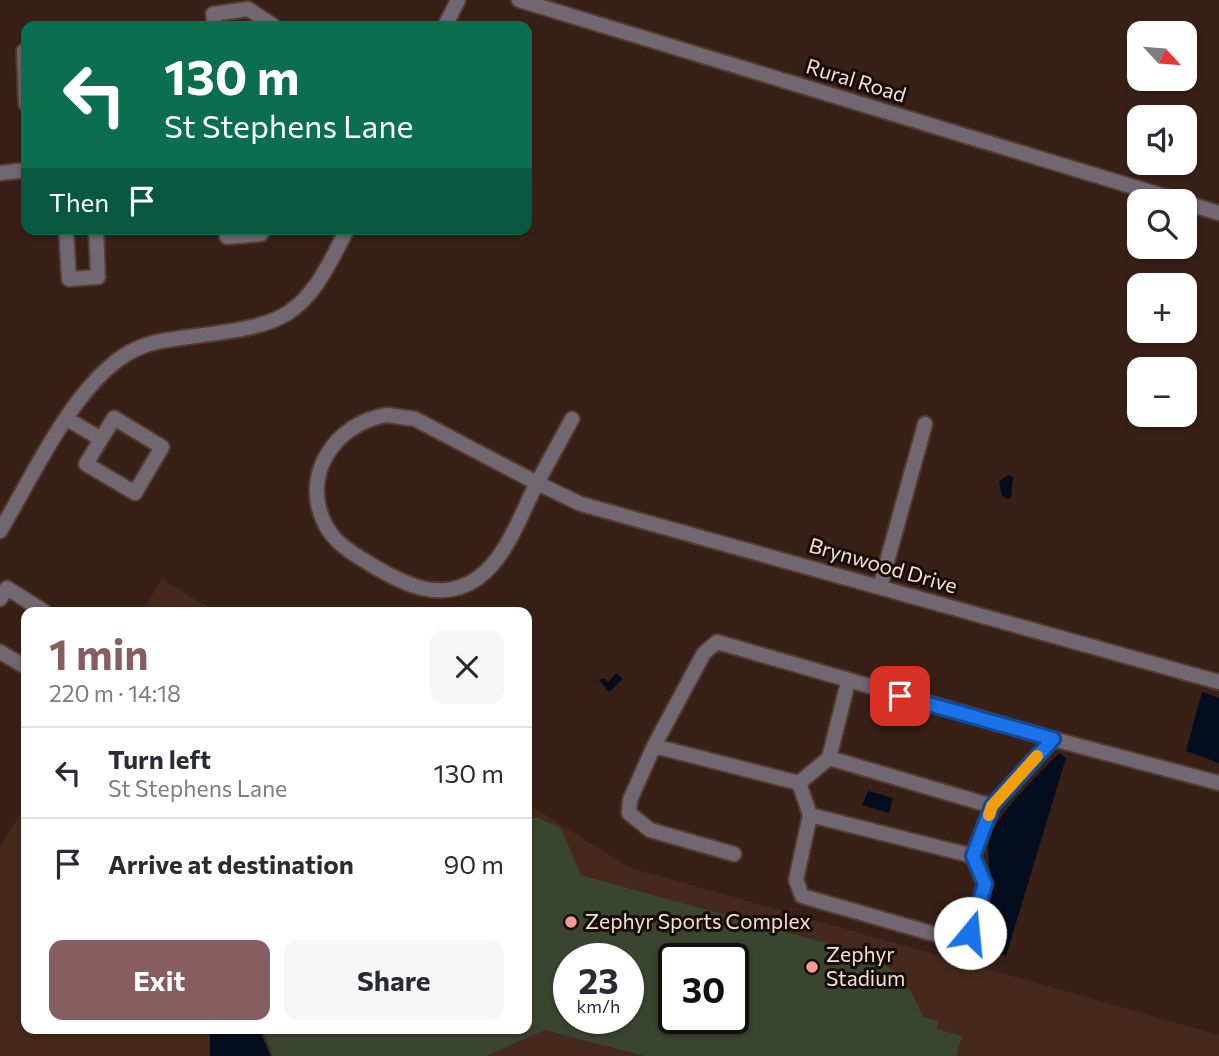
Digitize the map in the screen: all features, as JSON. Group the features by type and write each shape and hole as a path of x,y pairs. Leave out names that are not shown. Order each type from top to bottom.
{"street":[{"path":"448,21 458,0"},
{"name":"Rural Road","path":"519,0 1141,189"},
{"path":"214,21 213,14 248,9 266,21"},
{"path":"0,173 21,171"},
{"path":"1197,207 1219,213"},
{"path":"66,235 69,279 98,277 96,235"},
{"path":"227,235 250,235"},
{"path":"0,531 67,419 102,372 124,355 152,342 267,325 298,308 324,278 344,235"},
{"name":"Brynwood Drive","path":"572,419 537,483 499,558 489,569 465,585 438,591 400,582 343,547 326,526 317,488 323,460 341,435 360,422 387,415 415,419 537,483 602,511 1219,682"},
{"path":"114,418 162,447 135,493 86,464 101,439 114,418"},
{"path":"67,419 101,439"},
{"path":"880,587 925,424"},
{"path":"0,599 7,589 37,607"},
{"path":"734,854 650,830 628,813 630,800 654,746 704,653 717,642 848,682 1219,783"},
{"path":"0,652 21,664"},
{"path":"799,783 830,758 848,682"},
{"path":"799,783 810,815 796,880 802,896 962,942 970,933 985,884 973,856 992,806 1053,739"},
{"path":"654,746 799,783"},
{"path":"830,758 992,806"},
{"path":"810,815 973,856"}],"shaded area":[{"path":"162,579 208,607 145,607"},
{"path":"532,807 631,868 1219,1035 1219,1056 0,1056 0,847 21,812 21,1034 532,1034"}],"green space":[{"name":"Zephyr Stadium","path":"536,817 561,828 581,875 865,954 902,978 923,1017 938,1021 937,1029 962,1036 956,1056 645,1056 560,1034 644,1034 644,943 553,943 553,1032 545,1030 485,1056 273,1056 264,1034 532,1034 532,818"}],"water":[{"path":"1008,475 1013,477 1011,498 1007,499 1002,496 999,482"},
{"path":"617,673 623,679 609,692 599,680 604,678 608,682"},
{"path":"1202,692 1219,698 1219,763 1186,751"},
{"path":"1059,753 1066,758 1006,956 983,949 973,941 984,923 991,899 988,853 993,831 1008,808"},
{"path":"868,791 893,798 889,813 862,805"},
{"path":"210,1034 261,1034 271,1056 210,1056"}],"slow traffic":[{"path":"989,815 992,806 1037,756"}],"place":[{"name":"Zephyr Sports Complex","path":"571,922"},
{"name":"Zephyr Stadium","path":"812,967"}],"route":[{"path":"900,696 1053,739 992,806 973,856 985,884 970,933"}]}
